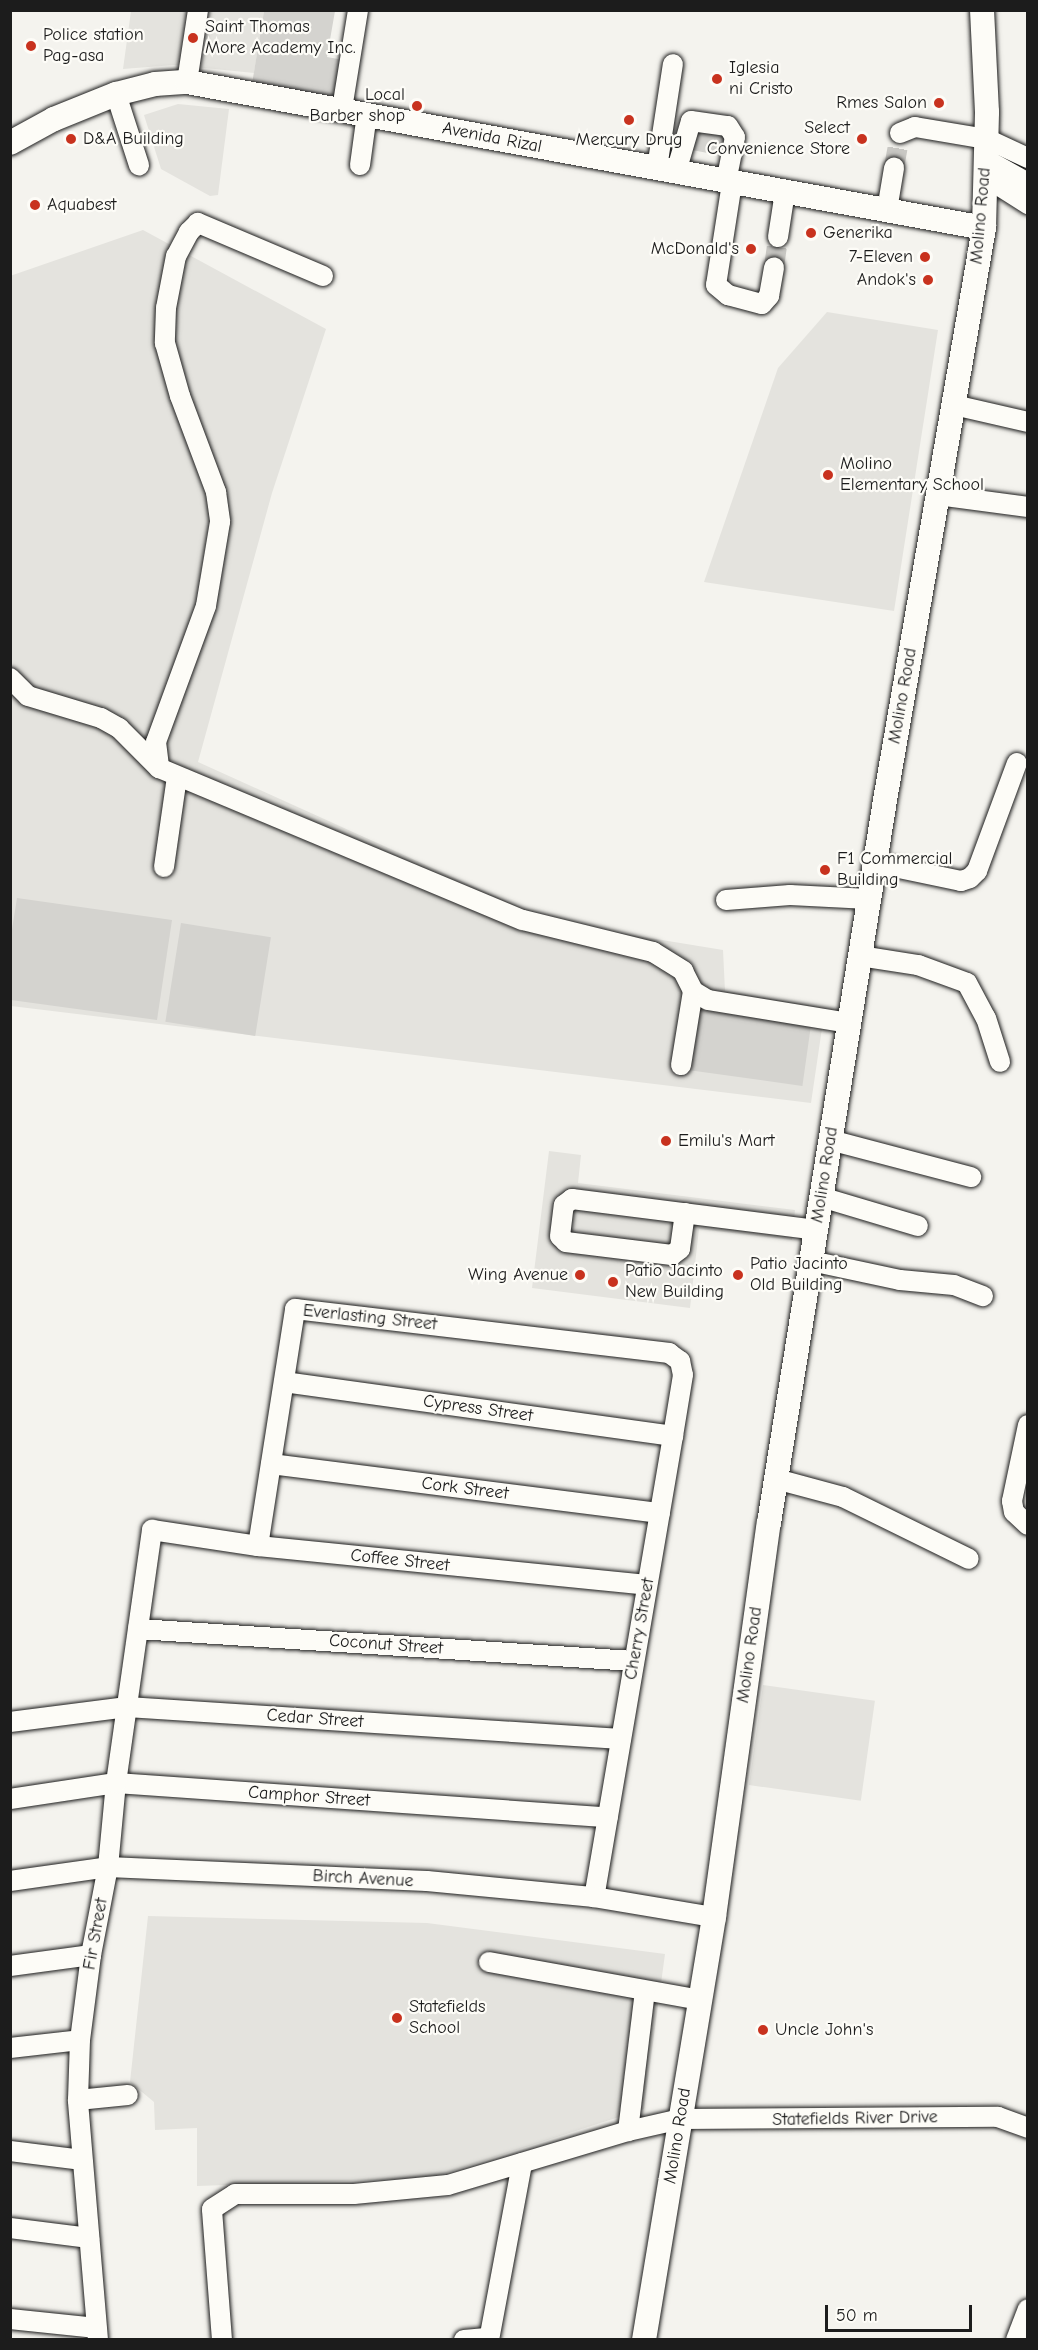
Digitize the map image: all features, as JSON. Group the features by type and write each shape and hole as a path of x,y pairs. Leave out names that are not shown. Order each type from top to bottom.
{"main road":[{"name":"Molino Road","path":"644,2340 714,1917 776,1479 830,1140 984,228 987,159 982,10"},
{"name":"Avenida Rizal","path":"10,143 54,119 116,94 155,84 187,82 984,228"}],"street":[{"path":"187,82 198,10"},
{"path":"342,109 358,10"},
{"path":"667,170 673,64"},
{"path":"116,94 139,165"},
{"path":"360,165 367,114"},
{"path":"667,170 691,121 728,126 735,137 716,285 728,295 762,304 769,296 774,267"},
{"path":"900,134 915,127 987,159 1028,183"},
{"path":"987,159 1028,158"},
{"path":"987,159 1028,204"},
{"path":"887,210 894,168"},
{"path":"778,237 785,192"},
{"path":"164,867 168,772 156,742 206,606 220,522 216,492 180,396 165,343 166,308 176,256 189,232 198,223 323,276"},
{"path":"954,405 1028,422"},
{"path":"938,495 1028,507"},
{"path":"10,678 28,696 101,718 119,728 168,772 523,920 653,952 683,971 693,991 708,1000 849,1023"},
{"path":"875,864 961,881 970,878 977,871 1017,763"},
{"path":"726,900 790,895 869,899"},
{"path":"860,956 918,965 967,983 988,1023 1000,1062"},
{"path":"681,1065 693,991"},
{"path":"830,1140 970,1177"},
{"path":"821,1197 918,1226"},
{"path":"685,1213 680,1249 672,1255 566,1242 560,1236 564,1204 572,1199 685,1213 816,1230"},
{"path":"811,1261 900,1280 954,1285 983,1296"},
{"name":"Everlasting Street","path":"258,1546 295,1309 669,1353 680,1361"},
{"name":"Cherry Street","path":"594,1897 683,1375 680,1361"},
{"name":"Cypress Street","path":"284,1382 673,1436"},
{"path":"1028,1425 1012,1501 1014,1512 1028,1525"},
{"name":"Cork Street","path":"271,1464 660,1513"},
{"path":"776,1479 843,1497 969,1559"},
{"name":"Coffee Street","path":"152,1530 258,1546 647,1585"},
{"name":"Fir Street","path":"98,2334 78,2100 80,2040 91,1955 108,1867 116,1784 152,1530"},
{"name":"Coconut Street","path":"138,1629 634,1662"},
{"name":"Cedar Street","path":"10,1722 127,1707 621,1739"},
{"name":"Camphor Street","path":"10,1799 116,1784 608,1817"},
{"name":"Birch Avenue","path":"10,1881 108,1867 427,1881 594,1897 714,1917"},
{"path":"10,1966 91,1955"},
{"path":"489,1962 700,2000"},
{"path":"628,2131 645,1991"},
{"path":"10,2048 80,2040"},
{"path":"78,2100 128,2095"},
{"name":"Statefields River Drive","path":"222,2340 211,2224 212,2209 221,2200 234,2194 354,2194 448,2185 628,2131 681,2120 998,2117 1028,2128"},
{"path":"10,2151 82,2160"},
{"path":"464,2340 489,2339 522,2163"},
{"path":"10,2228 89,2238"},
{"path":"1016,2340 1028,2310"},
{"path":"10,2319 98,2334"}],"shaded area":[{"name":"Saint Thomas More Academy Inc.","path":"131,11 264,11 254,73 174,65 123,69"},
{"path":"264,11 335,11 327,57 349,61 343,101 252,84"},
{"name":"Saint Thomas More Academy Inc.","path":"178,104 229,109 218,195 210,196 161,169 144,115"},
{"path":"694,129 726,135 722,156 690,150"},
{"path":"143,230 326,329 272,493 198,762 552,922 723,950 725,991 825,1008 811,1103 11,1006 10,276"},
{"name":"Molino Elementary School","path":"827,312 938,330 894,611 704,582 778,368"},
{"path":"17,898 172,920 157,1020 11,1000 10,942"},
{"path":"181,923 271,937 255,1036 165,1022"},
{"path":"700,1010 811,1026 802,1086 692,1070"},
{"path":"549,1151 581,1155 578,1183 795,1210 792,1240 699,1229 690,1308 532,1288"},
{"path":"763,1685 875,1701 861,1801 749,1785"},
{"name":"Statefields School","path":"148,1916 427,1923 665,1954 644,2109 430,2178 197,2186 197,2128 155,2130 154,2102 130,2082"}],"tunnel":[{"path":"894,168 900,133"},
{"path":"774,267 778,237"}],"place":[{"name":"Saint Thomas More Academy Inc.","path":"193,38"},
{"name":"Police station Pag-asa","path":"31,46"},
{"name":"Iglesia ni Cristo","path":"717,79"},
{"name":"Rmes Salon","path":"939,103"},
{"name":"Local Barber shop","path":"417,106"},
{"name":"Mercury Drug","path":"629,120"},
{"name":"D&A Building","path":"71,139"},
{"name":"Select Convenience Store","path":"862,139"},
{"name":"Aquabest","path":"35,205"},
{"name":"Generika","path":"811,233"},
{"name":"McDonald's","path":"751,249"},
{"name":"7-Eleven","path":"925,257"},
{"name":"Andok's","path":"928,280"},
{"name":"Molino Elementary School","path":"828,475"},
{"name":"F1 Commercial Building","path":"825,870"},
{"name":"Emilu's Mart","path":"666,1141"},
{"name":"Wing Avenue","path":"580,1275"},
{"name":"Patio Jacinto Old Building","path":"738,1275"},
{"name":"Patio Jacinto New Building","path":"613,1282"},
{"name":"Statefields School","path":"397,2018"},
{"name":"Uncle John's","path":"763,2030"}]}
